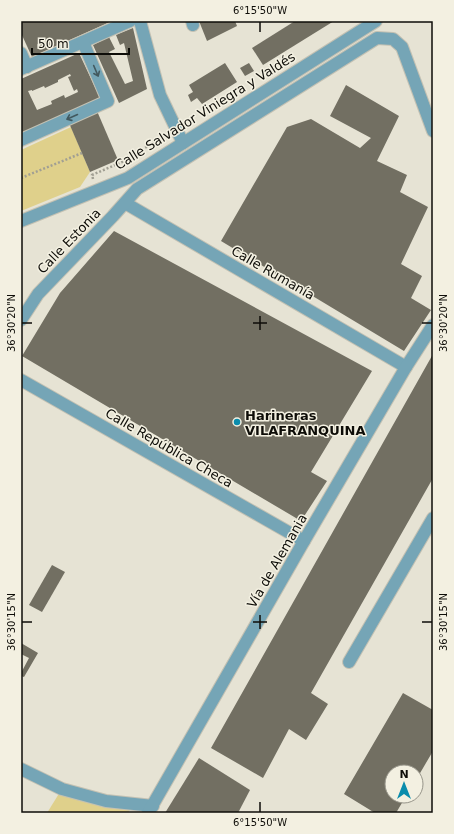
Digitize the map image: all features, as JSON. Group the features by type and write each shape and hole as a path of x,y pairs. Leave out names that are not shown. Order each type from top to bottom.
{"street":[{"path":"21,53 24,68 130,21"},
{"path":"140,21 160,95 182,143"},
{"name":"Calle Salvador Viniegra y Valdés","path":"21,221 128,178 376,21"},
{"name":"Calle Estonia","path":"21,320 38,294 137,189 377,38 393,39 402,47 433,131"},
{"path":"21,140 108,101 83,42"},
{"name":"Calle Rumanía","path":"125,203 406,366"},
{"name":"Vía de Alemania","path":"150,809 406,366 433,325"},
{"name":"Calle República Checa","path":"21,380 304,541"},
{"path":"349,662 433,518"},
{"path":"21,769 62,789 150,809"}],"path":[{"path":"92,175 122,162 167,134"},
{"path":"21,178 82,153"}],"shaded area":[{"path":"71,127 90,172 80,187 21,211 21,150"},
{"path":"60,792 134,804 128,813 47,813"}],"building":[{"path":"21,21 112,21 32,57 21,33"},
{"path":"199,21 235,21 237,26 207,41"},
{"path":"295,21 334,21 263,65 252,48"},
{"path":"133,28 147,89 119,103 93,45 109,37 115,49 109,52 125,84 133,81 124,43 120,45 116,35"},
{"path":"79,53 100,98 21,134 21,79","holes":["70,74 71,76 68,77 74,91 77,89 78,92 65,98 64,95 51,101 52,104 37,110 28,91 44,86 45,88"]},
{"path":"225,63 237,82 202,104 197,98 191,102 188,95 193,92 189,85"},
{"path":"249,63 254,71 245,76 240,68"},
{"path":"346,85 399,116 377,161 407,175 400,192 428,207 401,264 422,276 411,298 431,310 404,351 221,241 287,127 311,119 360,148 371,138 330,116"},
{"path":"97,111 118,160 90,172 69,123"},
{"name":"Harineras VILAFRANQUINA","path":"114,231 372,371 311,472 327,481 301,521 22,356 60,293"},
{"path":"433,354 433,478 311,693 328,704 306,740 289,729 263,778 211,748"},
{"path":"52,565 65,572 42,612 29,605"},
{"path":"21,643 38,653 24,677 21,676 21,673 29,658 21,654"},
{"path":"403,693 433,710 433,751 424,766 424,764 384,764 384,804 401,804 396,813 375,813 344,794"},
{"path":"199,758 250,790 238,813 165,813"}],"place":[{"name":"Harineras VILAFRANQUINA","path":"237,422"}]}
